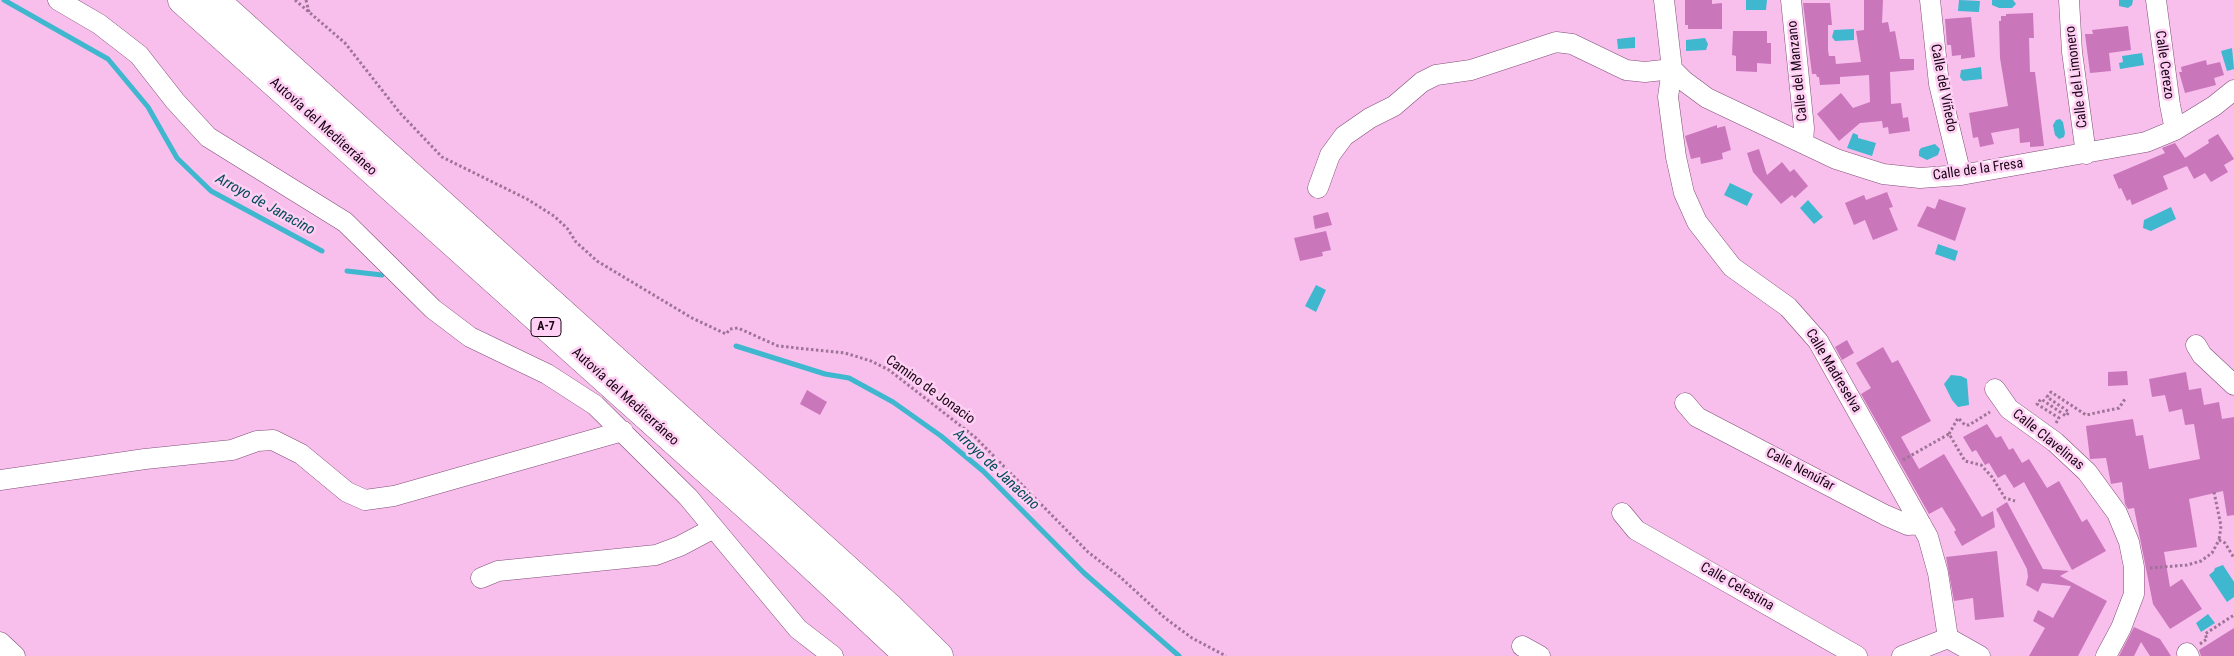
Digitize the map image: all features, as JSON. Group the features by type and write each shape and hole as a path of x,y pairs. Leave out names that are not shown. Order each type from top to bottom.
{"highway":[{"name":"Autovía del Mediterráneo","path":"182,0 768,525 909,656"},
{"name":"Autovía del Mediterráneo","path":"216,0 883,601 939,656"}],"street":[{"path":"58,0 99,24 139,55 175,102 208,137 345,222 433,309 470,337 547,374 595,405 688,497 798,629 833,656"},
{"name":"Calle Madreselva","path":"1664,0 1672,69 1668,98 1676,157 1684,193 1697,222 1718,252 1732,267 1788,307 1810,329 1921,524 1935,558 1948,638"},
{"name":"Calle del Manzano","path":"1791,0 1804,128 1802,143"},
{"name":"Calle del Viñedo","path":"1930,0 1939,84 1961,175"},
{"name":"Calle del Limonero","path":"2069,0 2072,52 2086,154"},
{"name":"Calle Cerezo","path":"2156,0 2175,130"},
{"path":"1318,188 1330,155 1344,136 1370,118 1394,106 1422,82 1436,76 1471,70 1556,42 1572,44 1626,70 1644,72 1672,69"},
{"name":"Calle de la Fresa","path":"1672,69 1684,81 1707,98 1851,165 1883,174 1920,178 1961,175 2146,142 2175,130 2214,106 2234,90"},
{"path":"2196,345 2202,355 2234,385"},
{"name":"Calle Clavelinas","path":"2000,397 2024,420 2073,458 2103,491 2117,513 2129,542 2134,571 2134,594 2106,656"},
{"name":"Calle Nenúfar","path":"1685,403 1697,417 1885,515 1908,525 1921,524"},
{"path":"0,480 145,459 232,450 257,441 273,440 300,454 347,492 366,500 394,496 623,431"},
{"name":"Calle Celestina","path":"1622,513 1636,530 1857,656"},
{"path":"481,578 498,571 656,555 680,546 714,528"},
{"path":"1902,656 1948,638 1980,656"},
{"path":"0,642 14,656"},
{"path":"1522,646 1540,656"}],"path":[{"path":"295,0 309,13"},
{"path":"306,0 309,13"},
{"name":"Camino de Jonacio","path":"309,13 345,44 400,113 442,157 527,199 554,216 567,228 576,242 597,261 692,318 726,334 730,329 738,328 778,346 845,353 871,361 889,370 975,437 1088,552 1119,576 1165,618 1192,638 1226,656"},
{"path":"2024,420 2033,408 2056,423 2059,418 2037,404 2041,399 2066,416 2069,412 2047,397 2051,392 2086,414 2119,408 2125,399"},
{"path":"1889,468 1949,434 1958,418 1969,425 2000,397"},
{"path":"1949,434 1965,461 1981,465 1992,477 2005,498 2015,501"},
{"path":"2134,571 2201,562 2212,553 2219,540 2221,526 2214,492"},
{"path":"2219,540 2225,543 2234,558"},
{"path":"2188,654 2206,639 2205,634 2234,615"}],"water":[{"path":"1746,0 1767,0 1766,10 1746,10"},
{"path":"1959,0 1980,1 1979,12 1958,11"},
{"path":"1992,0 2013,0 2016,4 2012,8 1999,8 1992,5"},
{"path":"2119,0 2133,0 2132,5 2128,8 2119,6"},
{"path":"1854,29 1854,40 1835,41 1832,37 1834,30"},
{"path":"1635,37 1635,48 1618,49 1617,39"},
{"path":"1705,38 1708,44 1706,50 1686,51 1686,40"},
{"path":"2232,48 2234,69 2227,71 2221,51"},
{"path":"2142,53 2144,65 2120,69 2119,63 2123,62 2122,56"},
{"path":"1981,67 1982,79 1963,81 1960,77 1961,70"},
{"path":"2060,119 2063,122 2065,133 2064,137 2059,139 2055,135 2053,125 2056,120"},
{"path":"1853,133 1858,135 1858,138 1876,143 1872,156 1847,148"},
{"path":"1935,144 1940,149 1938,155 1927,160 1919,156 1921,148"},
{"path":"1730,183 1753,194 1747,206 1724,195"},
{"path":"1808,200 1823,217 1814,224 1800,208"},
{"path":"2171,207 2176,219 2151,231 2143,228 2144,220"},
{"path":"1938,244 1958,251 1955,261 1935,254"},
{"path":"1316,285 1326,290 1316,312 1305,306"},
{"path":"1951,375 1967,379 1969,405 1958,407 1952,400 1944,384"},
{"path":"2223,565 2234,582 2234,597 2227,602 2209,575 2215,568"},
{"path":"2208,614 2215,623 2201,632 2196,623"}],"building":[{"path":"1685,0 1712,0 1712,4 1722,3 1722,29 1688,29 1688,25 1685,25"},
{"path":"1864,0 1883,0 1882,23 1888,22 1890,32 1895,31 1900,59 1914,59 1914,70 1890,72 1891,104 1901,103 1903,118 1908,117 1910,131 1889,134 1888,127 1883,128 1882,121 1860,123 1839,141 1817,114 1841,93 1853,108 1870,102 1869,75 1840,77 1840,84 1820,85 1819,77 1816,74 1812,74 1803,3 1830,3 1832,25 1828,25 1828,50 1829,56 1835,56 1836,64 1861,62 1856,31 1864,30"},
{"path":"2033,13 2034,38 2029,38 2030,72 2035,72 2044,146 2030,147 2030,142 2020,143 2019,128 1991,133 1994,144 1980,147 1978,137 1973,138 1969,113 2008,106 2000,58 1999,21 2001,21 2001,16 2006,16 2006,14"},
{"path":"1971,17 1975,57 1961,59 1961,55 1952,56 1951,45 1947,45 1945,19"},
{"path":"2128,26 2131,50 2109,53 2111,71 2090,73 2085,34 2093,34 2092,30"},
{"path":"1733,31 1767,31 1767,43 1771,43 1771,64 1757,63 1757,72 1736,71 1736,56 1732,55"},
{"path":"2206,60 2207,65 2220,62 2224,75 2214,78 2216,85 2185,93 2179,72 2182,72 2181,67"},
{"path":"1717,125 1717,128 1725,126 1731,150 1722,153 1723,159 1701,164 1700,157 1691,159 1685,136"},
{"path":"2218,134 2234,159 2224,165 2228,172 2211,182 2205,173 2194,179 2187,166 2163,176 2168,189 2132,205 2130,199 2127,201 2121,188 2119,189 2113,175 2165,153 2162,148 2175,143 2185,158 2209,143 2208,140"},
{"path":"1759,149 1767,175 1782,162 1790,172 1794,169 1808,186 1795,198 1792,195 1781,204 1753,172 1747,153"},
{"path":"1887,192 1893,207 1889,208 1898,230 1873,240 1865,220 1854,225 1845,203 1864,195 1866,200"},
{"path":"1939,199 1966,208 1955,241 1917,226 1927,206 1935,209"},
{"path":"1328,212 1332,225 1315,229 1313,216"},
{"path":"1326,231 1331,250 1322,252 1323,256 1300,261 1294,238"},
{"path":"1847,340 1854,353 1842,360 1835,347"},
{"path":"1883,347 1892,363 1898,360 1931,421 1901,437 1919,469 1944,454 1982,517 1993,511 1995,527 1962,546 1954,532 1956,530 1942,507 1929,514 1861,394 1871,388 1856,363"},
{"path":"2127,371 2128,385 2108,386 2108,372"},
{"path":"2186,372 2189,390 2201,388 2204,405 2219,402 2222,419 2234,417 2234,515 2227,516 2223,491 2189,499 2197,547 2164,552 2170,587 2182,579 2202,609 2170,629 2153,604 2134,508 2128,509 2125,504 2122,482 2111,484 2106,458 2090,459 2086,426 2133,419 2136,436 2143,435 2149,469 2200,459 2194,424 2185,425 2182,409 2169,412 2165,395 2152,397 2149,379"},
{"path":"807,390 827,402 820,415 800,404"},
{"path":"1987,424 1996,438 2001,436 2009,450 2013,448 2022,463 2029,459 2047,488 2059,481 2082,522 2087,519 2106,551 2072,570 2024,482 2014,488 2005,474 1998,478 1989,463 1985,465 1976,450 1972,452 1963,437"},
{"path":"2007,502 2043,569 2069,571 2060,576 2107,601 2078,656 2029,656 2045,628 2033,621 2038,610 2053,618 2071,586 2042,583 2038,592 2026,585 2027,569 1996,509"},
{"path":"1997,551 2004,617 1975,620 1973,598 1954,601 1946,557"},
{"path":"2134,627 2160,639 2171,656 2150,656 2141,642 2134,656 2119,656"},
{"path":"2234,628 2234,656 2201,656 2199,650"}],"waterway":[{"name":"Arroyo de Janacino","path":"4,0 108,59 148,107 177,158 211,191 322,251"},
{"name":"Arroyo de Janacino","path":"347,271 382,275"},
{"name":"Arroyo de Janacino","path":"736,346 825,374 849,378 893,402 941,436 983,471 1084,573 1179,656"}]}
